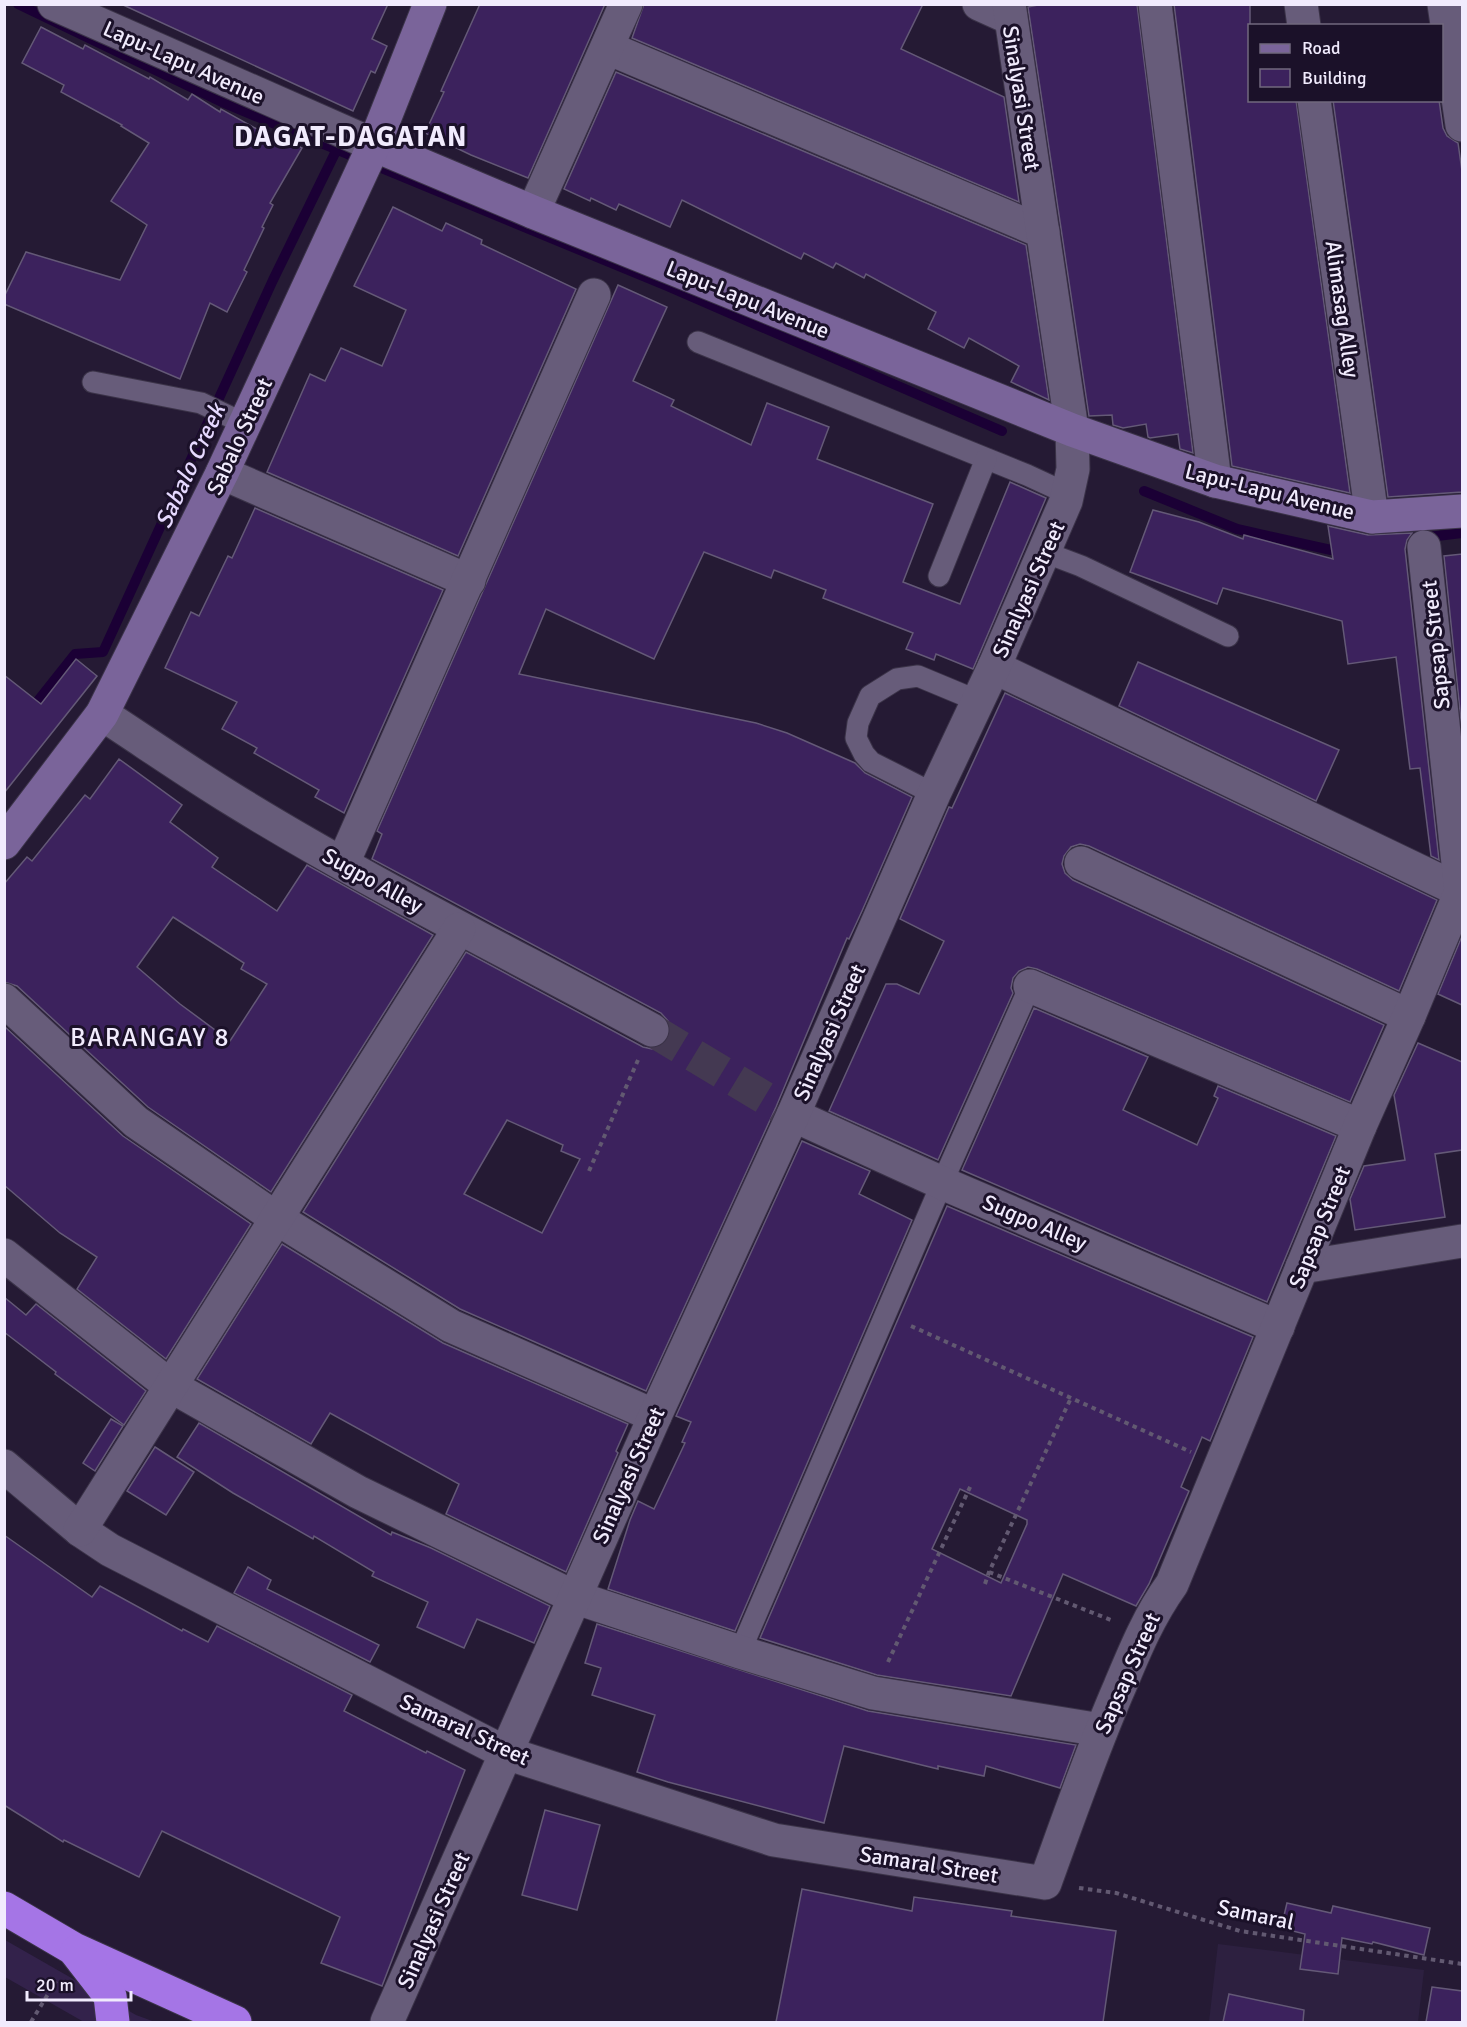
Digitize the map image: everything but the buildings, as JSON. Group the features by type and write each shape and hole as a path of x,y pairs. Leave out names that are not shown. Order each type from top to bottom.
{"highway":[{"path":"4,1908 74,1949 235,2022"},
{"path":"74,1949 110,1996 113,2022"}],"street":[{"name":"Lapu-Lapu Avenue","path":"54,4 374,146 1072,430 1215,481 1372,517 1462,511"},
{"path":"533,212 626,4"},
{"path":"979,4 1009,11"},
{"path":"1155,4 1215,481"},
{"path":"1301,4 1304,24"},
{"path":"1444,4 1462,124"},
{"name":"Sabalo Street","path":"4,843 102,714 222,473 374,146 425,6"},
{"name":"Sinalyasi Street","path":"387,2022 574,1597 793,1115 1068,494 1073,469 1072,430 1009,11"},
{"path":"608,48 1043,232"},
{"name":"Alimasag Alley","path":"1314,102 1372,517"},
{"path":"343,863 594,295"},
{"path":"222,473 469,581"},
{"name":"Sapsap Street","path":"1045,1883 1101,1730 1142,1633 1154,1609 1172,1584 1360,1126 1461,891 1424,547"},
{"path":"993,667 1461,891"},
{"name":"Sugpo Alley","path":"102,714 232,799 343,863 459,929 652,1030"},
{"path":"1081,863 1409,1016"},
{"path":"80,1530 459,929"},
{"path":"1030,986 1360,1126"},
{"path":"4,1000 136,1122 276,1218 451,1326 655,1416"},
{"name":"Sugpo Alley","path":"793,1115 942,1183 1278,1328"},
{"path":"1302,1267 1462,1241"},
{"path":"4,1255 169,1386 358,1492 574,1597 740,1653 873,1693 1101,1730"},
{"name":"Samaral Street","path":"4,1466 80,1530 110,1550 506,1753 774,1839 1045,1883"}],"lane":[{"path":"698,342 1068,494"},
{"path":"93,382 201,403 245,424"},
{"path":"939,576 986,459"},
{"path":"1044,552 1081,566 1228,636"},
{"path":"934,794 871,762 864,754 856,738 858,723 870,696 897,679 918,676 978,700"},
{"path":"740,1653 942,1183 1030,986"}],"path":[{"path":"589,1171 652,1030"},
{"path":"886,1315 1221,1466"},
{"path":"985,1584 1071,1398"},
{"path":"873,1693 971,1485"},
{"path":"989,1572 1142,1633"},
{"name":"Samaral","path":"1045,1883 1116,1893 1240,1931 1462,1964"},
{"path":"31,2022 74,1949"}],"shaded area":[{"path":"5,1940 136,2015 155,2022 84,2022 5,1977"},
{"path":"1218,1944 1424,1970 1418,2022 1209,2022"}],"waterway":[{"path":"18,4 224,103 667,286 1002,431"},
{"name":"Sabalo Creek","path":"29,712 75,654 103,652 273,280 336,151"},
{"path":"1144,491 1237,529 1331,550 1344,548"},
{"path":"1395,541 1462,533"}],"tunnel":[{"path":"652,1030 793,1115"}],"district":[{"name":"DAGAT-DAGATAN","path":"351,136"},
{"name":"BARANGAY 8","path":"150,1037"}]}
